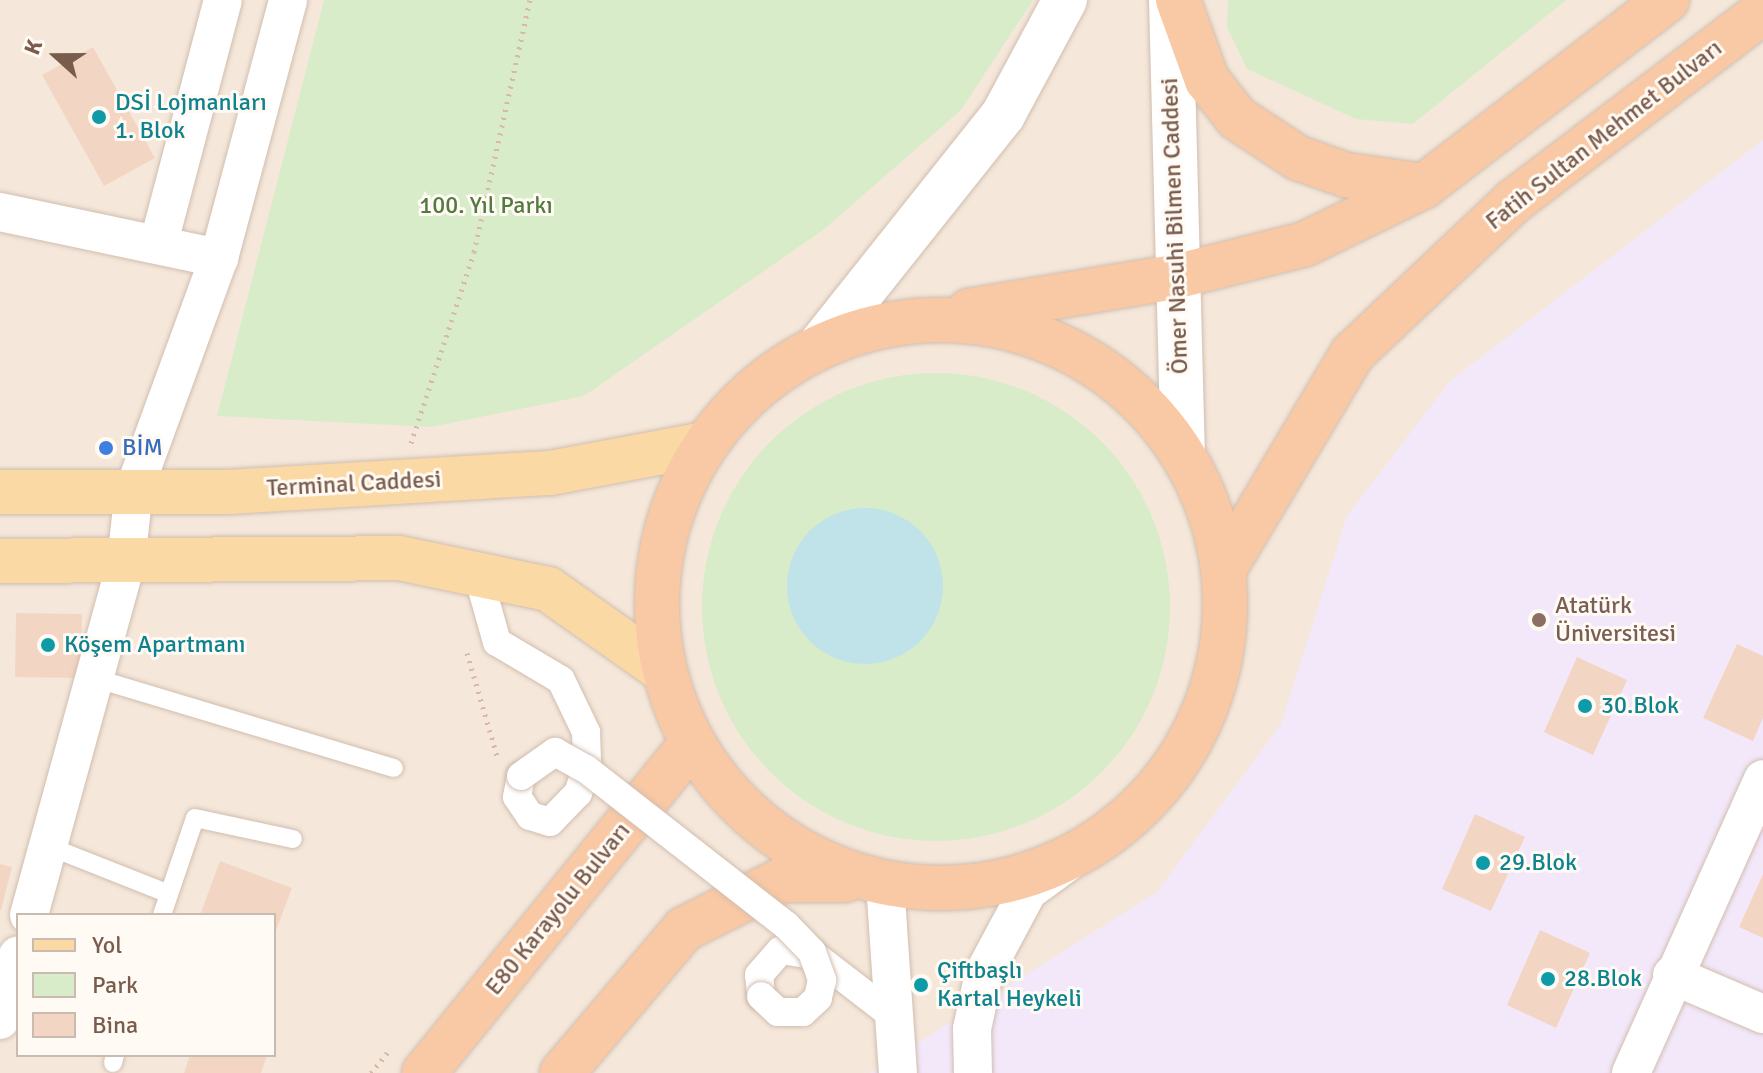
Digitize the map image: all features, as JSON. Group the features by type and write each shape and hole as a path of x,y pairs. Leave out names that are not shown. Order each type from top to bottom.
{"highway":[{"path":"1178,0 1207,80 1237,118 1298,158 1346,175 1424,186"},
{"path":"873,881 794,850 736,804 691,744 663,670 655,591 670,514 705,444 756,386 820,345 920,319 1174,277 1305,244 1424,186 1667,0"},
{"name":"Fatih Sultan Mehmet Bulvarı","path":"1224,569 1352,354 1514,201 1763,12"},
{"path":"562,1073 684,929 782,880 873,881 935,890 1007,882 1076,856 1144,805 1194,735 1221,655 1224,569 1210,509 1183,453 1134,393 1070,349 997,323 920,319"},
{"name":"E80 Karayolu Bulvarı","path":"424,1073 691,744"}],"main road":[{"path":"820,345 1003,115 1065,0"},
{"name":"Ömer Nasuhi Bilmen Caddesi","path":"1171,0 1174,277 1183,453"},
{"name":"Terminal Caddesi","path":"0,492 397,482 550,473 705,444"},
{"path":"0,561 399,558 548,589 663,670"}],"street":[{"path":"159,242 223,0"},
{"path":"30,913 126,562 134,490 219,258 288,0"},
{"path":"0,212 159,242 219,258"},
{"path":"478,575 497,642 561,680 586,732 587,767 578,793 550,822 530,816 517,797 511,773 555,752 586,769 786,925 812,952 822,980 818,998 803,1012 778,1012 761,996 759,975 781,950 814,955 897,1019"},
{"path":"1631,1073 1672,975 1763,779"},
{"path":"973,1073 972,1029 984,973 1028,891 1076,856"},
{"path":"873,881 897,1019 898,1073"},
{"path":"0,1020 16,962"},
{"path":"1672,975 1763,1014"}],"lane":[{"path":"94,678 394,768"},
{"path":"163,913 195,818 293,839"},
{"path":"48,846 169,894"}],"path":[{"path":"397,482 474,252 530,0"},
{"path":"497,642 465,649 511,773"},
{"path":"371,1073 400,1037"}],"shaded area":[{"path":"0,0 1763,0 1763,1073 0,1073"},
{"name":"Atatürk Üniversitesi","path":"1763,140 1763,1073 870,1073 1157,892 1281,724 1347,516 1450,381"}],"green space":[{"name":"100. Yıl Parkı","path":"324,0 1033,0 961,110 823,230 584,396 431,427 217,416"},
{"path":"1228,0 1566,0 1413,124 1356,119 1247,69 1227,27"},
{"path":"936,373 982,378 1025,391 1066,413 1101,442 1130,477 1152,518 1165,561 1170,607 1165,653 1152,696 1130,737 1101,772 1066,801 1025,823 982,836 936,841 890,836 847,823 806,801 771,772 742,737 720,696 707,653 702,607 707,561 720,518 742,477 771,442 806,413 847,391 890,378"}],"water":[{"path":"865,508 895,514 920,531 937,556 943,586 937,616 920,641 895,658 865,664 835,658 810,641 793,616 787,586 793,556 810,531 835,514"}],"building":[{"name":"DSİ Lojmanları 1. Blok","path":"93,47 155,158 104,186 42,75"},
{"name":"Köşem Apartmanı","path":"16,613 82,614 81,678 15,677"},
{"path":"1737,644 1763,656 1763,718 1753,741 1703,718"},
{"name":"30.Blok","path":"1577,657 1627,680 1593,755 1544,732"},
{"name":"29.Blok","path":"1475,814 1525,837 1491,911 1442,889"},
{"path":"220,861 292,888 276,931 276,913 201,913"},
{"path":"0,864 12,867 1,910 0,910"},
{"path":"1763,874 1763,938 1739,927"},
{"name":"28.Blok","path":"1540,930 1590,953 1556,1028 1507,1005"},
{"path":"189,1057 266,1057 261,1073 184,1073"}],"place":[{"name":"DSİ Lojmanları 1. Blok","path":"99,117"},
{"name":"BİM","path":"106,448"},
{"name":"Atatürk Üniversitesi","path":"1539,620"},
{"name":"Köşem Apartmanı","path":"48,645"},
{"name":"30.Blok","path":"1585,706"},
{"name":"29.Blok","path":"1483,863"},
{"name":"28.Blok","path":"1548,979"},
{"name":"Çiftbaşlı Kartal Heykeli","path":"921,985"}]}
